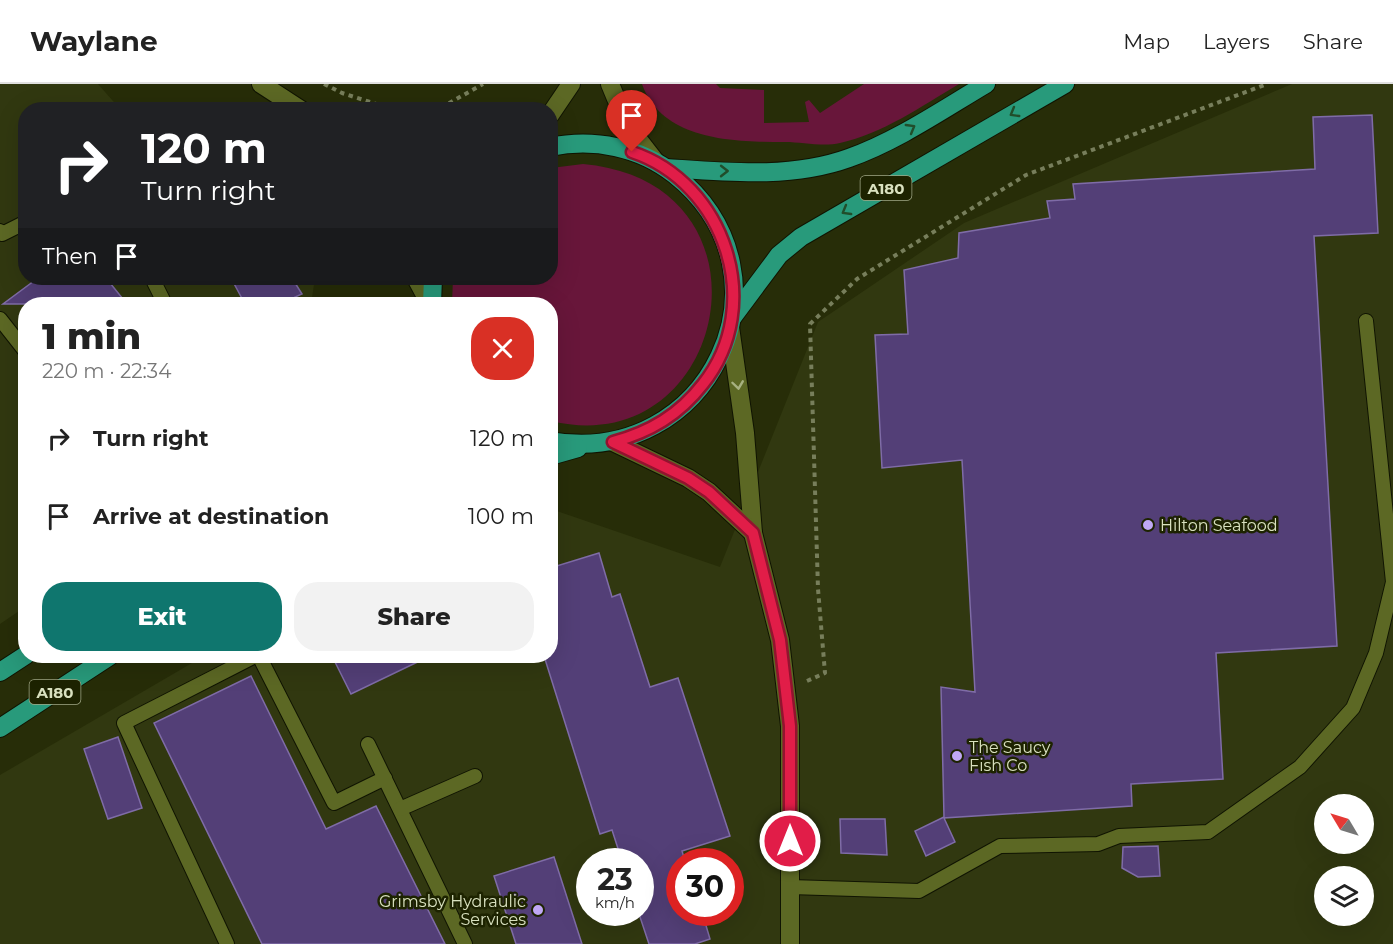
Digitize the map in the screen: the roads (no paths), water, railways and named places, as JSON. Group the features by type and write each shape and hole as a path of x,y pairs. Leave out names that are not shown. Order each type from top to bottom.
{"highway":[{"name":"A180","path":"660,165 767,171 822,166 880,145 986,84"},
{"name":"A180","path":"558,454 613,442 656,426 689,400 716,364 731,323 780,255 801,237 1065,84"},
{"name":"A180","path":"558,146 593,143 620,148 660,165 703,202 721,234 732,276 731,323"},
{"name":"A180","path":"558,442 592,445"},
{"name":"A180","path":"0,672 18,660"},
{"name":"A180","path":"0,728 99,663"}],"street":[{"path":"261,84 289,102"},
{"path":"558,103 571,84"},
{"path":"610,84 627,125 660,165"},
{"path":"731,323 745,434 753,533 780,640 790,726 790,944"},
{"path":"613,442 688,478 709,492 753,533"}],"lane":[{"path":"0,231 2,234 18,226"},
{"path":"0,319 18,342"},
{"path":"790,887 919,891 1000,846 1098,844 1119,836 1208,832 1300,767 1353,708 1376,653 1393,582 1366,321"},
{"path":"227,944 124,723 243,663"},
{"path":"261,663 334,803 385,778"},
{"path":"368,744 465,944"},
{"path":"400,809 475,776"}],"place":[{"name":"Hilton Seafood","path":"1148,525"},
{"name":"The Saucy Fish Co","path":"957,756"},
{"name":"Grimsby Hydraulic Services","path":"538,910"}]}
